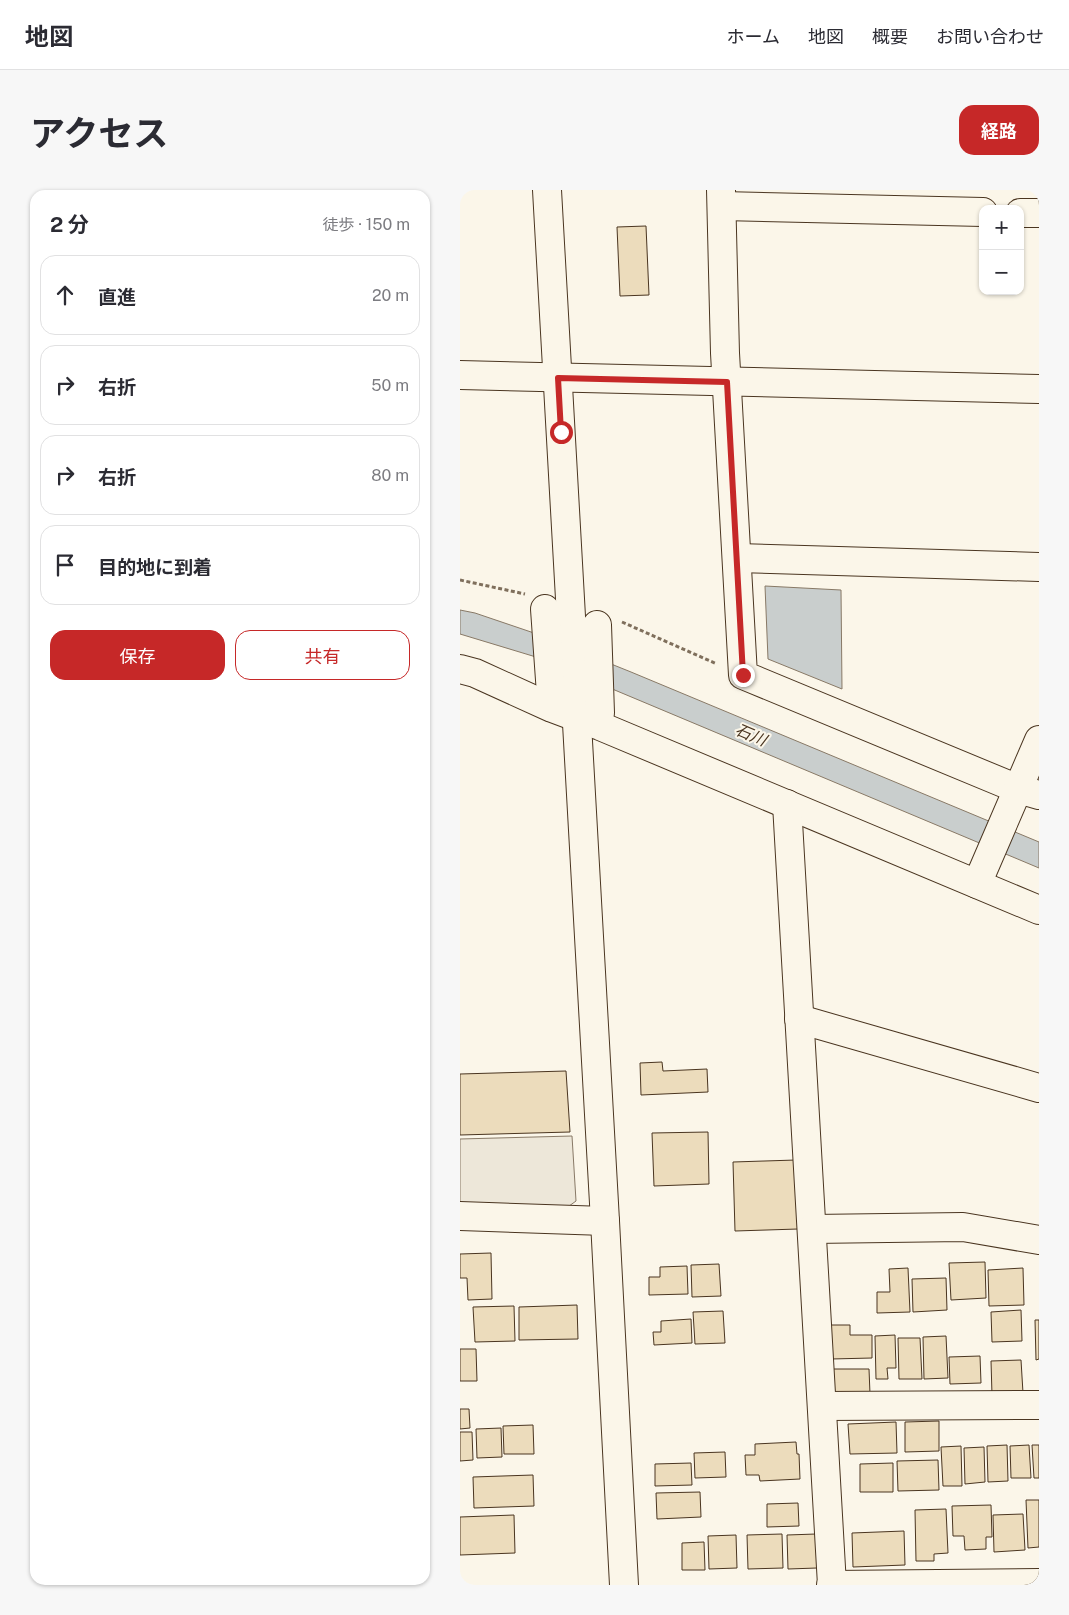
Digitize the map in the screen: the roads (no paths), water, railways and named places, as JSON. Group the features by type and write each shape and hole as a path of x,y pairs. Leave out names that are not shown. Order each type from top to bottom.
{"street":[{"path":"547,190 558,378 594,621 588,716 605,1221 624,1585"},
{"path":"966,204 838,199 721,198 727,382 743,675 1023,794"},
{"path":"1024,213 1039,213"},
{"path":"460,375 1039,389"},
{"path":"737,558 1039,567"},
{"path":"536,601 551,694"},
{"path":"460,669 475,673 552,708 588,716 609,729 1039,910"},
{"path":"977,884 1023,794 1039,740"},
{"path":"787,804 832,1585 1039,1583"},
{"path":"799,1019 1039,1088"},
{"path":"460,1216 605,1221"},
{"path":"812,1229 963,1227 1039,1240"},
{"path":"822,1406 1039,1405"}],"water":[{"path":"765,586 841,590 842,689 768,659"},
{"name":"石川","path":"460,610 475,613 534,633 1039,842 1039,868 536,657 460,634"}]}
